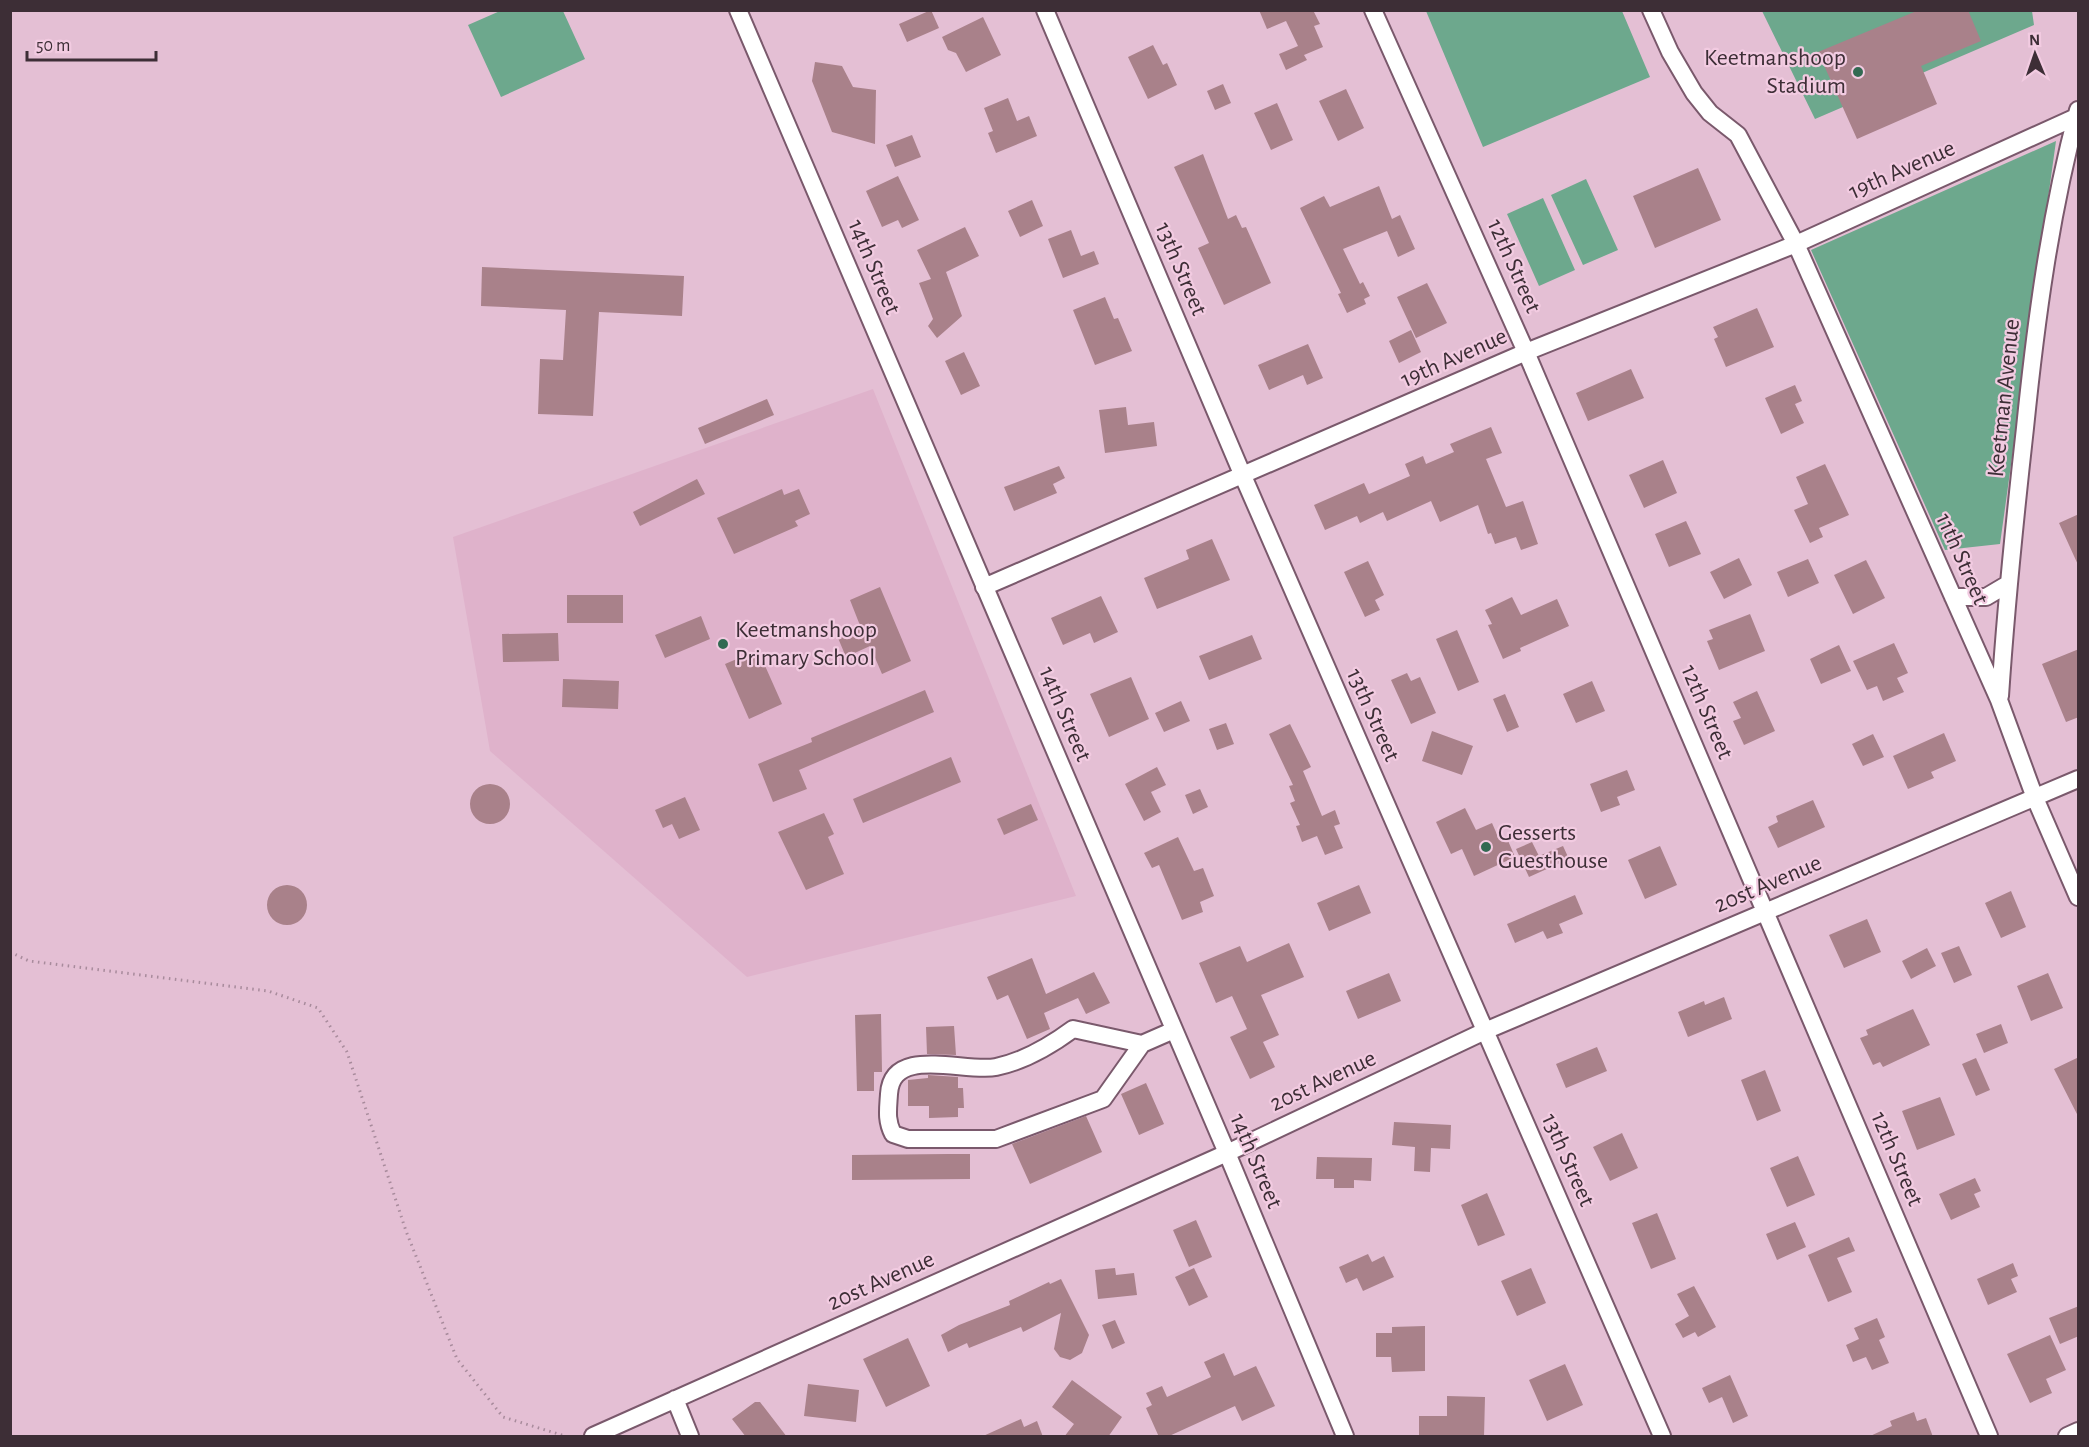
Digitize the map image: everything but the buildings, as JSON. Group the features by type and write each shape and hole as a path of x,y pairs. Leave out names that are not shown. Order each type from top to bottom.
{"street":[{"name":"14th Street","path":"738,10 1227,1154 1343,1436"},
{"name":"13th Street","path":"1045,10 1243,476 1662,1437"},
{"name":"12th Street","path":"1373,10 1526,352 1989,1437"},
{"name":"11th Street","path":"1651,10 1670,52 1694,93 1710,113 1738,135 1796,244 1999,700 2035,798 2079,897"},
{"name":"19th Avenue","path":"984,587 1526,352 1796,244 2077,111"},
{"name":"Keetman Avenue","path":"1999,700 2008,584 2039,292 2048,238 2077,111"},
{"path":"1953,597 1986,597 2008,584"},
{"name":"20st Avenue","path":"593,1437 1227,1154 1485,1031 2079,779"},
{"path":"1142,1044 1073,1029 1054,1044 1028,1056 994,1067 910,1065 897,1072 889,1086 887,1121 893,1134 908,1139 996,1139 1103,1099 1142,1044 1174,1030"},
{"path":"675,1399 690,1437"},
{"path":"2067,1437 2079,1431"}],"path":[{"path":"10,951 29,961 268,991 318,1008 347,1052 406,1231 457,1359 503,1417 565,1437"}],"shaded area":[{"name":"Keetmanshoop Primary School","path":"873,389 1076,896 747,977 490,751 453,537"}],"green space":[{"path":"500,11 563,11 585,59 501,97 468,25"},
{"path":"1426,11 1622,11 1650,77 1483,147"},
{"name":"Keetmanshoop Stadium","path":"1762,11 2032,11 2034,25 1815,119"},
{"path":"2056,141 2000,544 1945,550 1811,250"},
{"path":"1586,179 1618,250 1583,265 1551,195"},
{"path":"1543,198 1575,270 1539,286 1507,214"}],"place":[{"name":"Keetmanshoop Stadium","path":"1858,72"},
{"name":"Keetmanshoop Primary School","path":"723,644"},
{"name":"Gesserts Guesthouse","path":"1486,847"}]}
